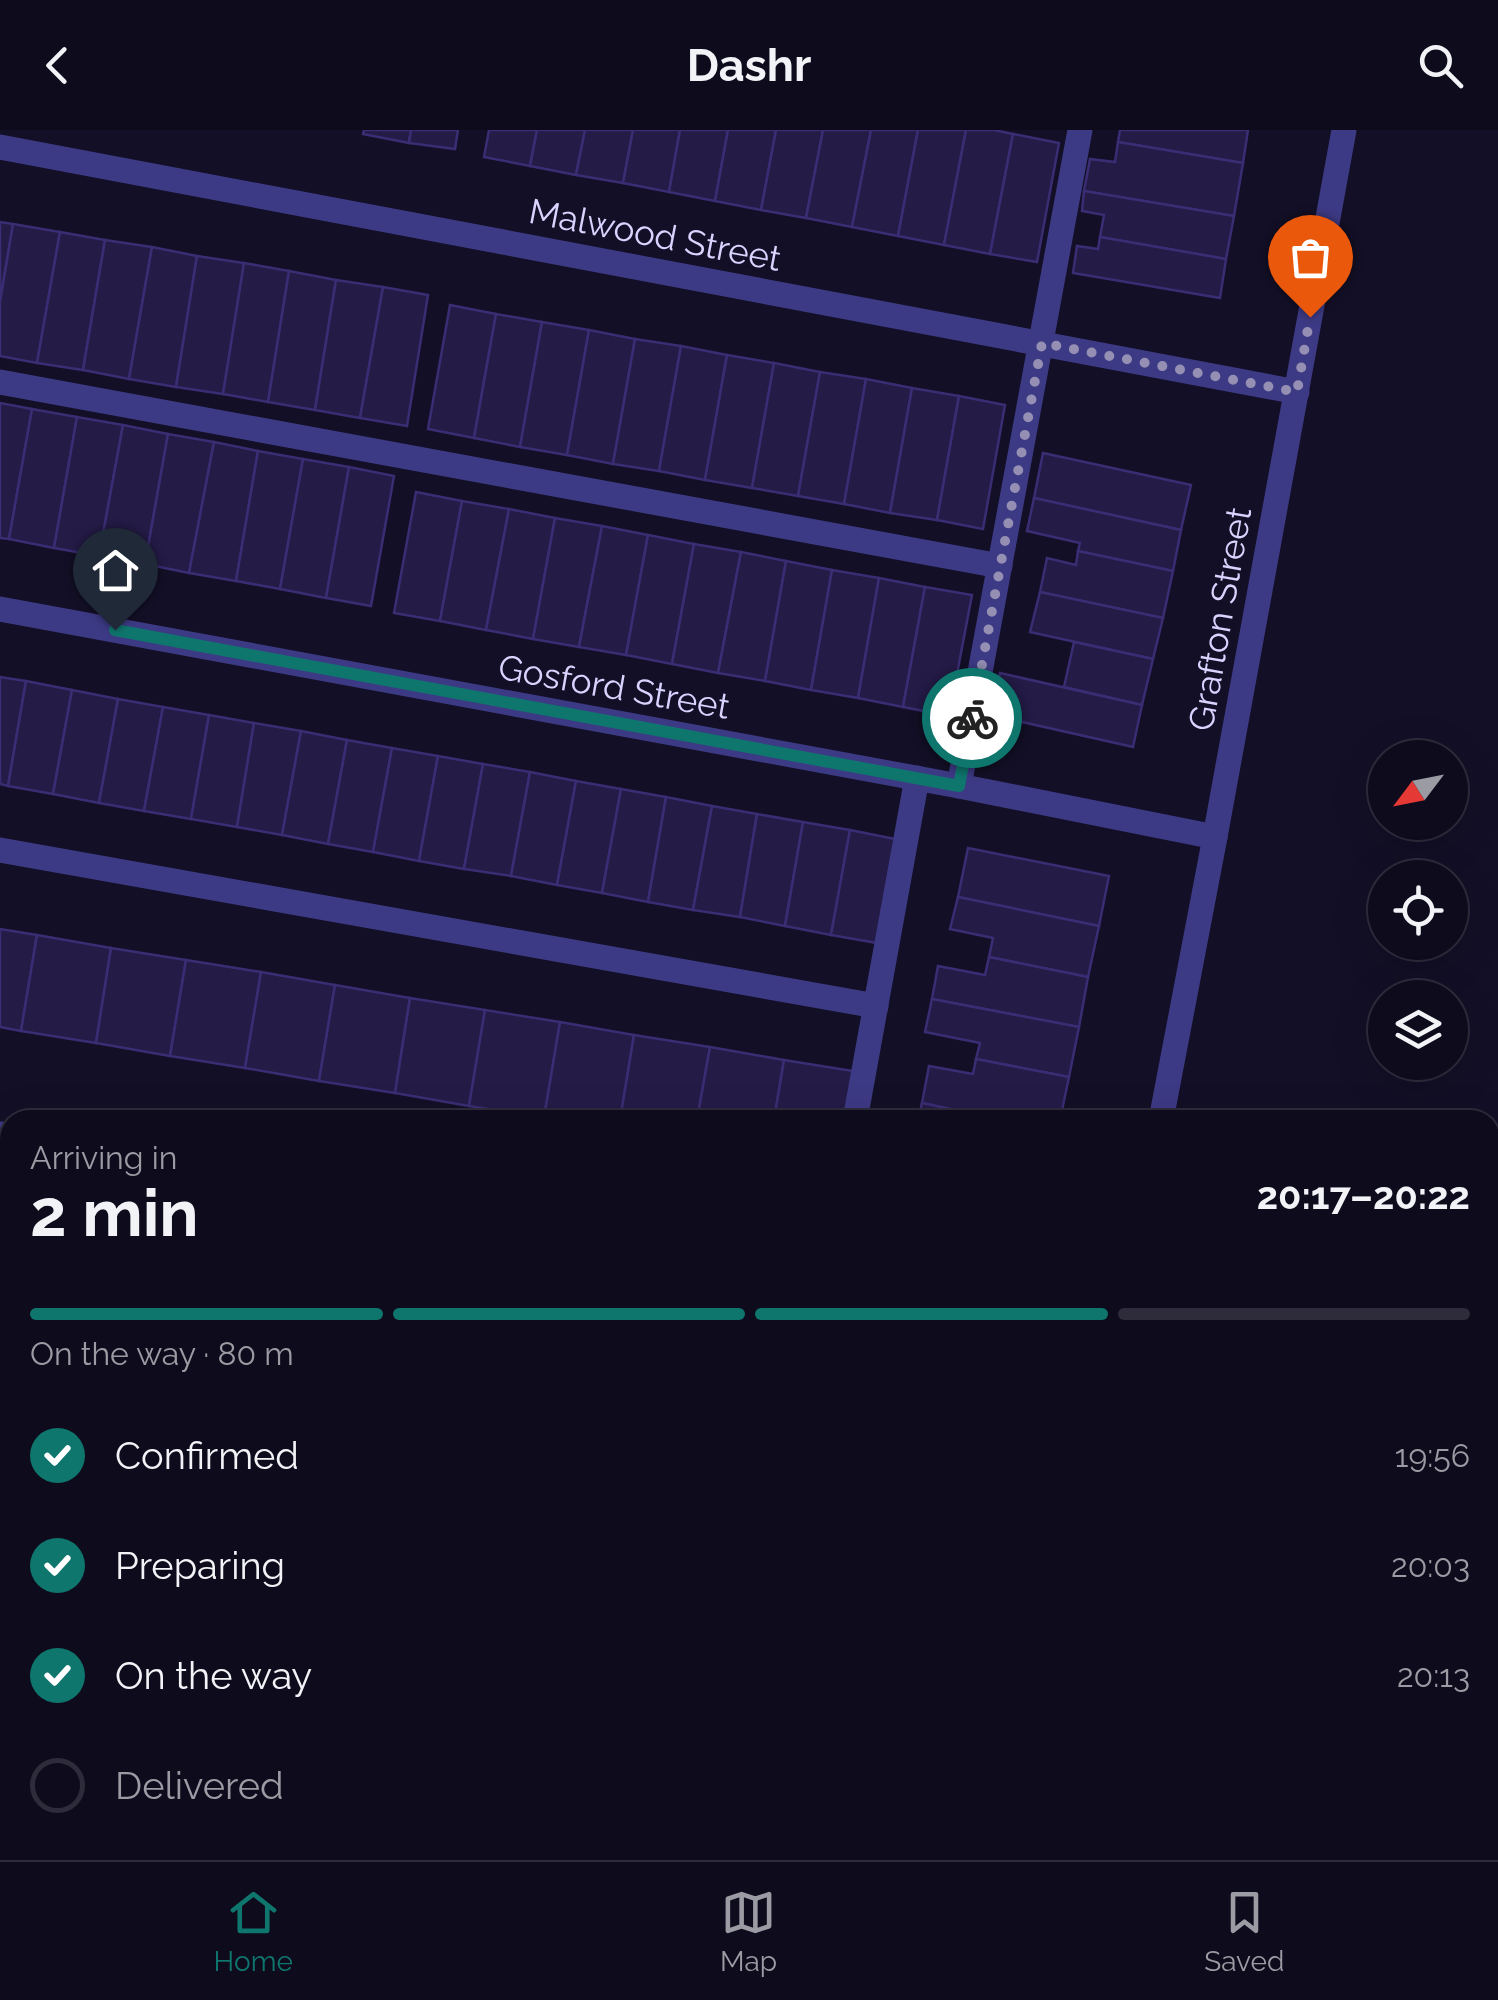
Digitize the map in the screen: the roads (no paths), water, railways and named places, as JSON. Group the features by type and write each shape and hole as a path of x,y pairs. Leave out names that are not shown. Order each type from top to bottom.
{"street":[{"path":"959,786 1080,130"},
{"name":"Grafton Street","path":"1164,1110 1344,130"},
{"name":"Malwood Street","path":"0,147 1297,392"},
{"path":"0,382 1000,566"},
{"name":"Gosford Street","path":"0,609 918,778 1215,837"},
{"path":"856,1110 918,778"},
{"path":"0,850 876,1006"}]}
